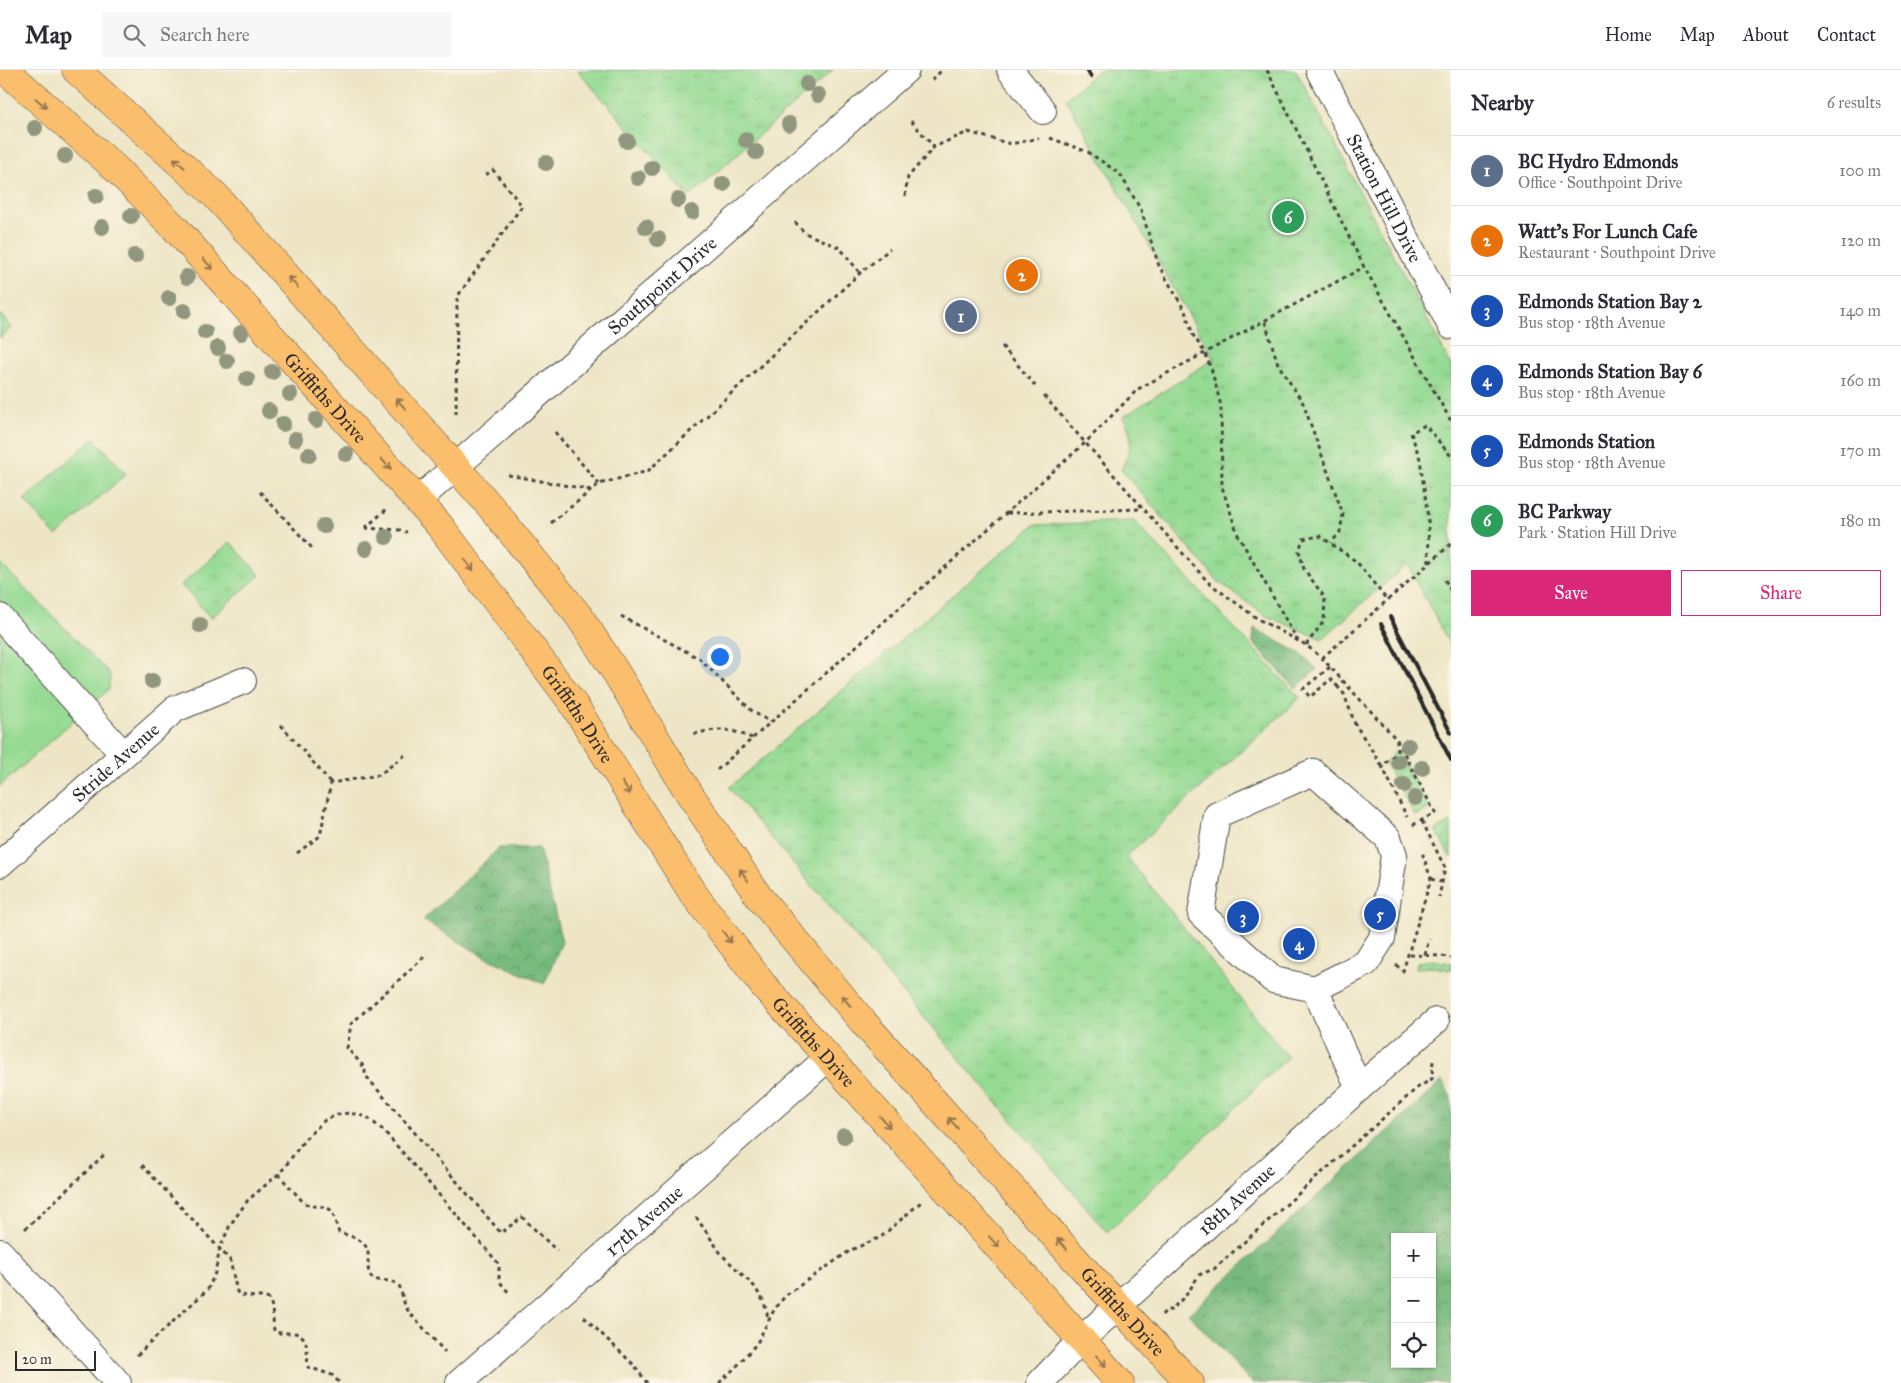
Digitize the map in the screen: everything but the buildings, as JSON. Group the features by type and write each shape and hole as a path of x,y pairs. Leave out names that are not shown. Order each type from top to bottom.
{"main road":[{"name":"Griffiths Drive","path":"5,70 114,167 175,228 418,500 440,526 572,702 692,892 763,986 1120,1383"},
{"name":"Griffiths Drive","path":"76,70 215,195 490,506 579,616 615,671 689,793 759,897 864,1023 1118,1306 1190,1383"}],"street":[{"name":"Southpoint Drive","path":"418,500 906,70"},
{"path":"1010,70 1043,110"},
{"name":"Station Hill Drive","path":"1319,70 1451,326"},
{"path":"0,617 123,754"},
{"name":"Stride Avenue","path":"0,864 175,709 243,681"},
{"path":"1313,772 1388,838 1394,855 1382,938 1366,963 1315,988 1273,980 1200,914 1217,814 1313,772"},
{"path":"1315,988 1359,1088"},
{"name":"18th Avenue","path":"1040,1383 1081,1340 1118,1306 1436,1021"},
{"name":"17th Avenue","path":"459,1383 828,1058"},
{"path":"0,1252 118,1383"}],"path":[{"path":"1267,70 1364,267 1451,421"},
{"path":"911,121 934,147"},
{"path":"906,196 908,177 934,147 968,132 1011,144 1048,137 1088,152 1120,174 1141,210 1160,266 1184,311 1192,335 1204,353 1212,371 1221,406 1222,487 1238,535 1299,643"},
{"path":"456,414 457,297 522,206 493,170 483,177"},
{"path":"795,222 805,234 840,248 860,273"},
{"path":"551,523 599,484 648,471 860,273 890,249"},
{"path":"717,770 1086,443 1138,389 1364,267"},
{"path":"1265,322 1278,364 1303,403 1343,514 1340,532 1331,543"},
{"path":"1002,346 1036,387"},
{"path":"1044,396 1209,583 1258,619 1299,643 1306,645 1322,658 1397,740 1436,813 1411,826"},
{"path":"1429,563 1428,518 1420,459 1411,433 1424,425 1451,456"},
{"path":"555,432 599,484"},
{"path":"508,475 592,490"},
{"path":"260,492 313,549"},
{"path":"1007,513 1144,509"},
{"path":"385,511 365,528 400,530"},
{"path":"1306,645 1324,621 1325,598 1304,569 1299,552 1303,540 1320,536 1331,543 1357,562 1387,600"},
{"path":"1322,658 1451,544"},
{"path":"1445,580 1451,591"},
{"path":"621,616 700,659 753,712 771,722"},
{"path":"1330,667 1303,689 1310,697 1331,679 1344,694 1355,724 1382,766 1415,834"},
{"path":"1336,686 1343,680"},
{"path":"281,725 332,783"},
{"path":"694,734 711,730 731,730 752,738"},
{"path":"1382,766 1397,753 1397,740"},
{"path":"332,783 379,775 405,755"},
{"path":"297,854 320,836 332,783"},
{"path":"1422,821 1445,868 1439,897"},
{"path":"1395,964 1403,971 1432,879 1418,843"},
{"path":"1432,879 1441,882"},
{"path":"1426,955 1429,939"},
{"path":"1409,955 1451,958"},
{"path":"424,957 351,1024 347,1048 365,1068 365,1075 501,1234 522,1217 557,1251"},
{"path":"1168,1309 1171,1310 1187,1294 1198,1275 1214,1269 1417,1088 1432,1079"},
{"path":"137,1355 208,1289 215,1273 220,1248 230,1225 248,1200 278,1174 305,1139 325,1120 339,1114 350,1113 367,1117 384,1131 499,1264 499,1281 510,1294"},
{"path":"25,1229 105,1154"},
{"path":"142,1165 220,1248 233,1266 237,1292 243,1297 263,1296 269,1299 272,1307 274,1331 279,1334 297,1333 304,1338 307,1345 308,1367 332,1375 340,1383"},
{"path":"278,1174 304,1203 312,1206 326,1207 332,1211 339,1233 352,1236 366,1245 369,1253 368,1271 371,1278 374,1280 391,1280 399,1284 402,1290 404,1305 445,1352"},
{"path":"719,1383 757,1343 774,1310 786,1295 851,1250 881,1237 925,1199"},
{"path":"696,1217 722,1255 754,1286 764,1302 769,1322"},
{"path":"584,1318 634,1365 648,1383"}],"green space":[{"path":"577,70 833,70 689,197"},
{"path":"1099,70 1296,70 1451,365 1451,647 1407,564 1322,639 1266,616 1219,582 1121,470 1130,443 1129,431 1123,417 1214,359 1066,99"},
{"path":"0,314 12,327 0,338"},
{"path":"94,438 126,474 56,536 24,500"},
{"path":"1134,521 1300,698 1126,856 1288,1057 1107,1232 729,788 1034,525"},
{"path":"230,542 260,575 211,618 181,585"},
{"path":"0,563 110,674 109,689 0,786"},
{"path":"1254,628 1301,654 1317,669 1296,688 1253,643"},
{"path":"1397,750 1430,808 1415,816 1385,763"},
{"path":"1451,822 1451,858 1435,830"},
{"path":"499,848 539,848 562,942 544,984 485,957 423,920"},
{"path":"1432,960 1451,963 1451,970 1434,967 1416,968 1417,962"},
{"path":"1442,1081 1451,1097 1451,1383 1252,1383 1189,1314"}],"railway":[{"path":"1087,70 1091,77"},
{"path":"1390,617 1451,733"},
{"path":"1381,624 1451,760"}],"place":[{"name":"BC Parkway","path":"1288,217"},
{"name":"Watt's For Lunch Cafe","path":"1022,275"},
{"name":"BC Hydro Edmonds","path":"961,316"},
{"name":"Edmonds Station","path":"1380,914"},
{"name":"Edmonds Station Bay 2","path":"1243,917"},
{"name":"Edmonds Station Bay 6","path":"1299,944"}]}
